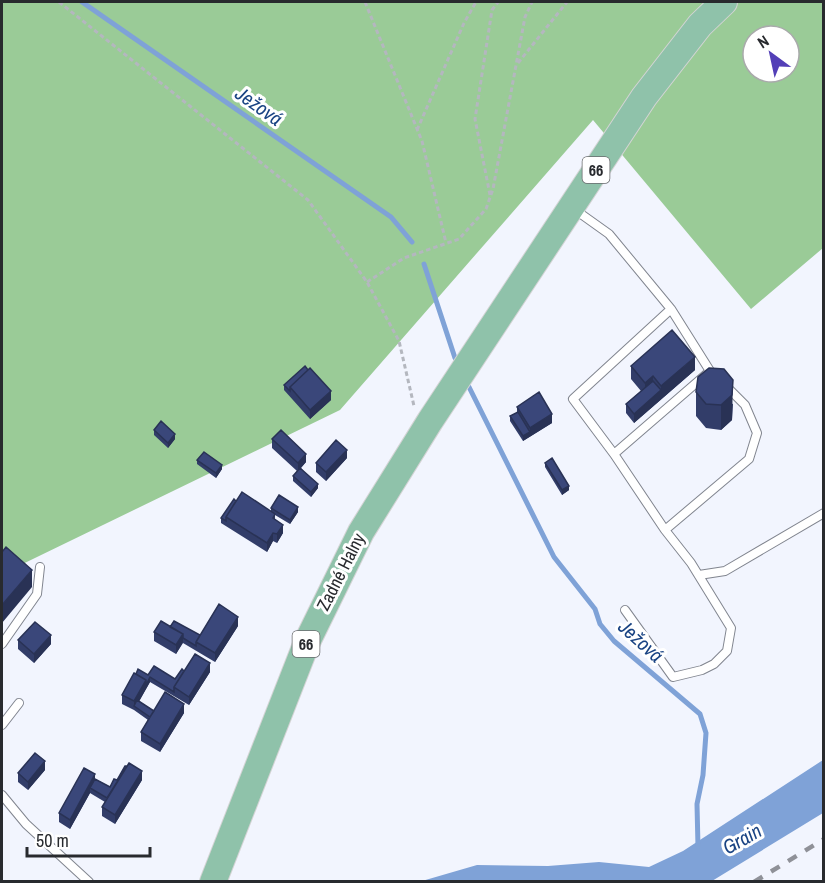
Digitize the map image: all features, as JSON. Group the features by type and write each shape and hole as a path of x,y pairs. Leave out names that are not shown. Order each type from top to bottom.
{"main road":[{"name":"66","path":"571,207 644,97 676,54 700,25 724,2"},
{"name":"Zadné Halny","path":"213,882 294,673 327,599 361,532 430,421 571,207"}],"lane":[{"path":"571,207 609,234 671,309 710,371 745,405 758,433 749,459 665,530"},
{"path":"625,610 673,677 702,670 714,664 727,651 731,627 699,575 573,399 671,309"},
{"path":"614,454 710,371"},
{"path":"699,575 725,571 824,513"},
{"path":"2,644 37,594 40,567"},
{"path":"2,725 19,703"},
{"path":"2,795 26,824 89,882"}],"path":[{"path":"59,2 308,200 367,282 399,341 415,408 430,421"},
{"path":"365,2 422,141 446,243"},
{"path":"417,130 464,23 476,2"},
{"path":"490,196 475,119 492,10 498,2"},
{"path":"367,282 404,258 459,239 486,209 525,17 532,2"},
{"path":"517,64 567,2"}],"green space":[{"path":"2,2 823,2 823,248 751,309 593,120 340,410 2,574"}],"water":[{"name":"Grain","path":"823,760 823,813 712,881 422,881 477,865 548,866 599,862 649,867 683,851"}],"building":[{"path":"672,330 695,357 661,386 653,376 645,383 631,366"},
{"path":"305,366 308,370 290,387 290,391 284,385"},
{"path":"310,368 331,391 310,410 290,387"},
{"path":"709,368 724,369 733,380 732,395 721,405 706,404 696,392 698,377"},
{"path":"653,381 661,390 634,414 626,404"},
{"path":"539,392 552,414 530,428 517,407"},
{"path":"518,412 530,432 523,436 510,416"},
{"path":"161,421 175,434 168,443 154,430"},
{"path":"281,430 306,454 298,463 272,439"},
{"path":"336,440 347,450 326,472 316,463"},
{"path":"204,452 222,465 216,473 197,460"},
{"path":"552,458 569,486 562,490 545,463"},
{"path":"300,468 318,484 311,492 293,476"},
{"path":"242,492 275,514 273,518 283,525 277,534 273,533 267,543 226,517"},
{"path":"279,495 298,507 290,520 271,508"},
{"path":"234,499 236,501 226,521 221,518"},
{"path":"6,547 32,570 2,605 2,552"},
{"path":"219,604 238,617 215,653 196,642"},
{"path":"161,621 183,634 176,645 154,632"},
{"path":"174,621 200,635 196,646 183,638 183,634 170,627"},
{"path":"35,622 51,635 34,654 18,640"},
{"path":"195,654 210,663 189,697 174,687"},
{"path":"154,666 175,679 182,669 184,671 174,687 174,692 150,677 146,685 146,680 136,674 138,669 148,675"},
{"path":"134,673 146,680 134,701 122,695"},
{"path":"165,692 184,704 160,744 141,732"},
{"path":"137,700 154,711 150,717 134,706"},
{"path":"35,753 45,761 28,782 18,773"},
{"path":"129,763 142,771 115,815 102,807"},
{"path":"127,766 107,798 90,788 95,779 110,787"},
{"path":"84,768 95,774 70,820 59,813"}],"waterway":[{"name":"Ježová","path":"82,2 391,217 412,242"},
{"name":"Ježová","path":"424,264 455,358"},
{"name":"Ježová","path":"469,387 554,557 595,609 600,624 614,641 700,714 706,733 703,775 697,804 698,847"}],"railway":[{"path":"754,882 824,839"}]}
